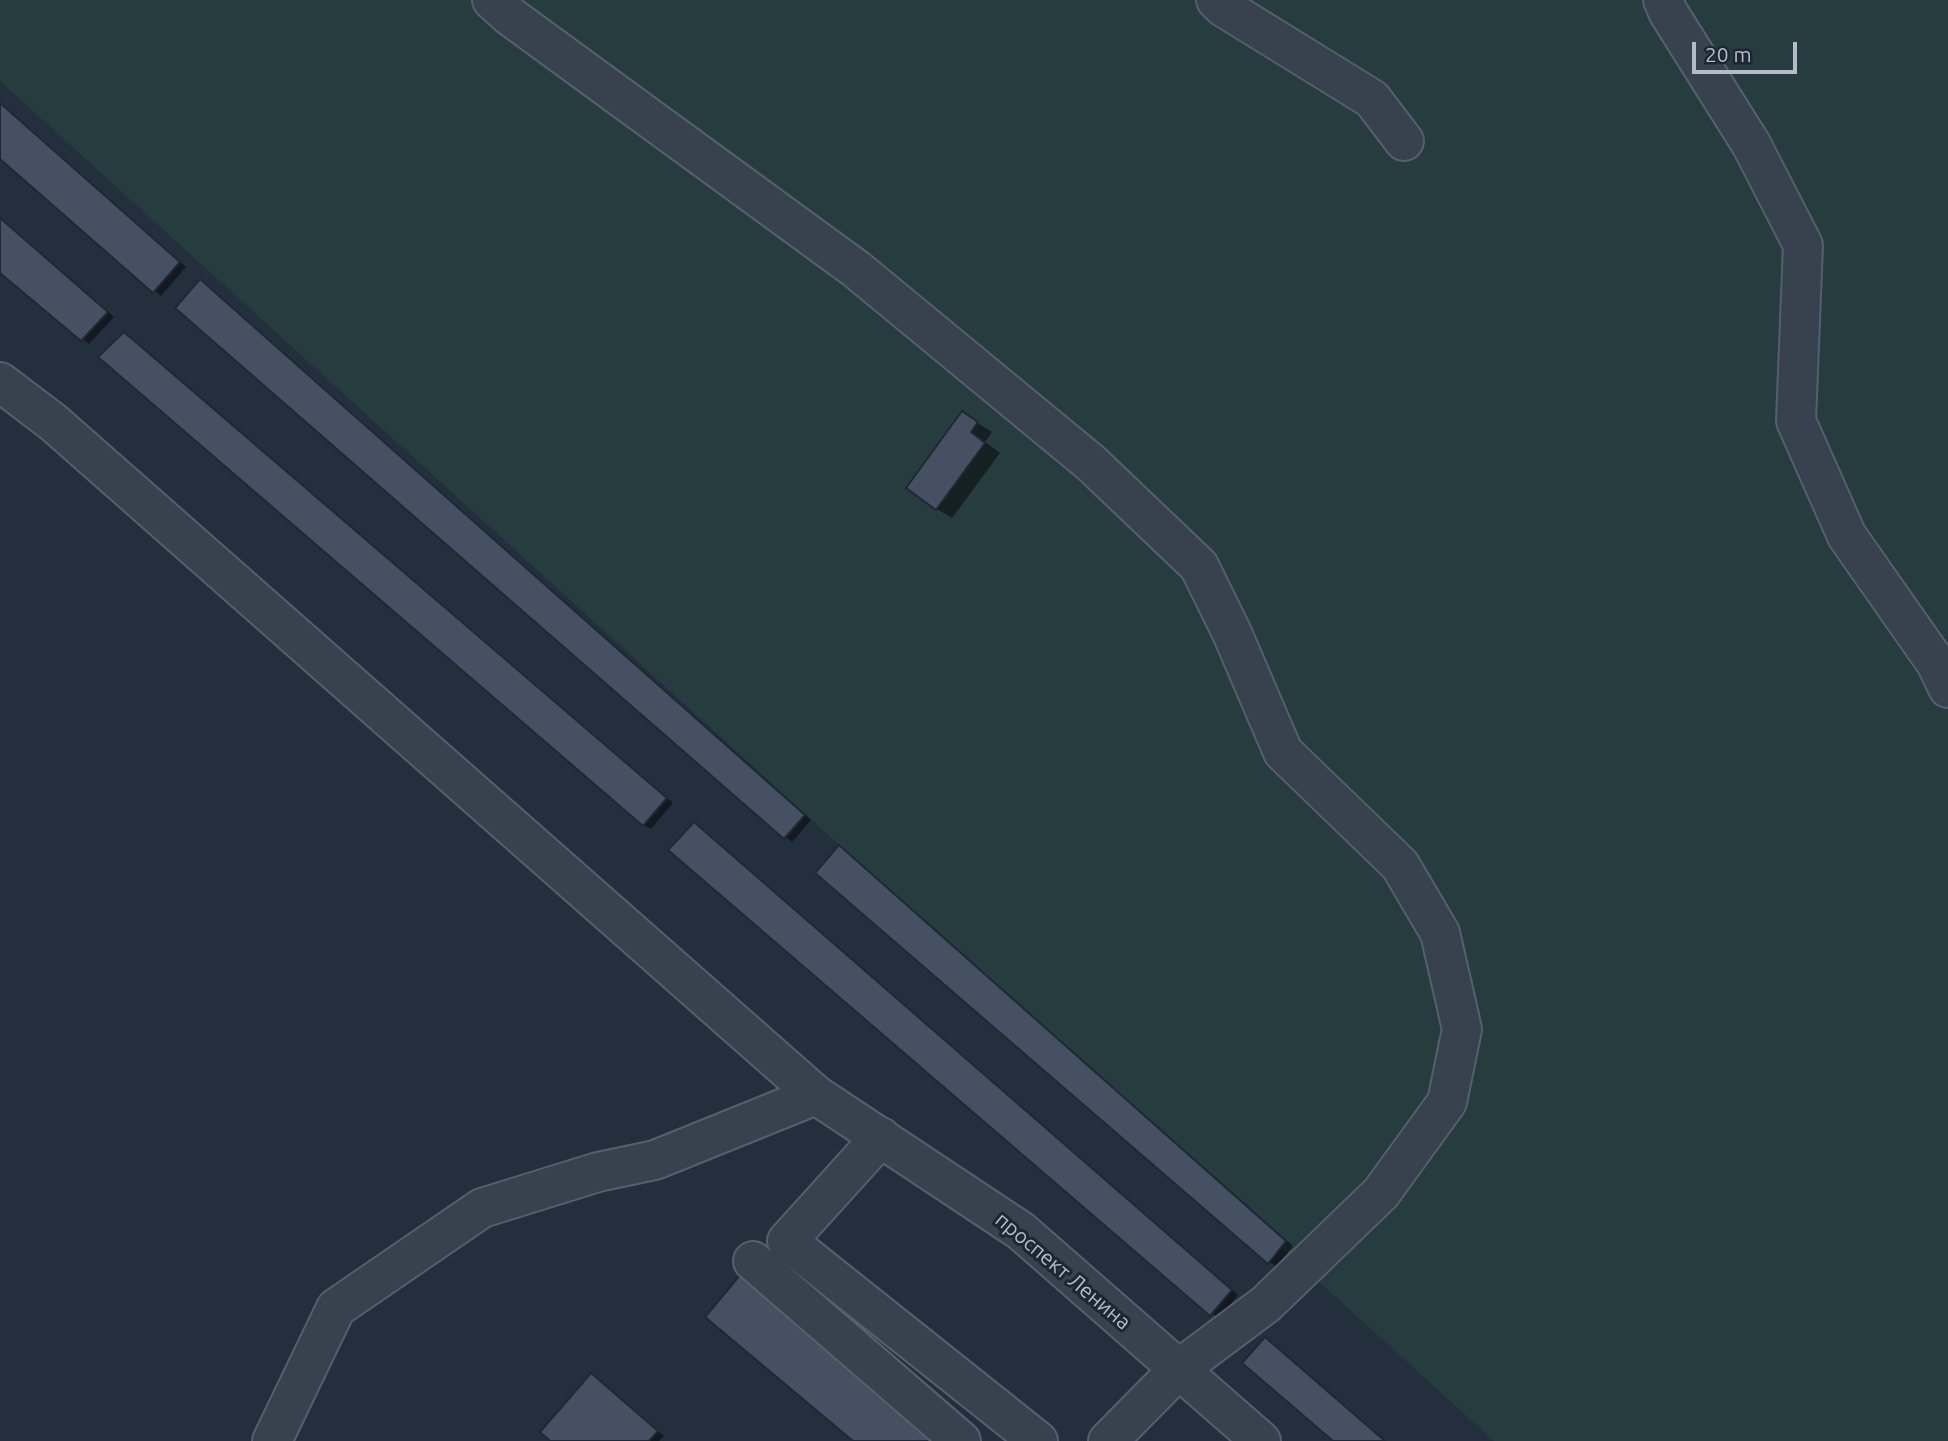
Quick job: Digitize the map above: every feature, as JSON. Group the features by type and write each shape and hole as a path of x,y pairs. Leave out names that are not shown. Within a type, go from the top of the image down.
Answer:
{"street":[{"path":"492,0 856,269 1091,463 1199,566 1232,633 1283,752 1399,865 1440,933 1462,1029 1447,1102 1381,1193 1266,1304 1179,1369 1108,1441"},
{"path":"1216,0 1235,15 1372,99 1404,141"},
{"path":"1663,0 1751,144 1803,245 1796,421 1847,536 1936,663 1948,688"},
{"name":"проспект Ленина","path":"0,382 65,433 816,1095 1021,1231 1261,1441"},
{"path":"272,1441 336,1308 482,1208 598,1172 654,1160 816,1095"},
{"path":"880,1137 787,1241 1038,1441"},
{"path":"753,1261 961,1441"}],"green space":[{"path":"0,0 1948,0 1948,1441 1494,1441 0,81"}],"building":[{"path":"0,103 180,262 153,293 0,159"},
{"path":"0,218 108,312 81,341 0,273"},
{"path":"200,279 805,815 784,839 175,308"},
{"path":"124,332 667,798 643,826 98,357"},
{"path":"962,411 978,422 971,432 985,443 936,510 906,488"},
{"path":"694,822 1232,1290 1210,1316 668,850"},
{"path":"839,845 1286,1241 1268,1264 815,873"},
{"path":"741,1274 939,1441 853,1441 705,1317"},
{"path":"1265,1337 1385,1441 1333,1441 1242,1363"},
{"path":"591,1373 658,1431 649,1441 550,1441 540,1432"}]}
